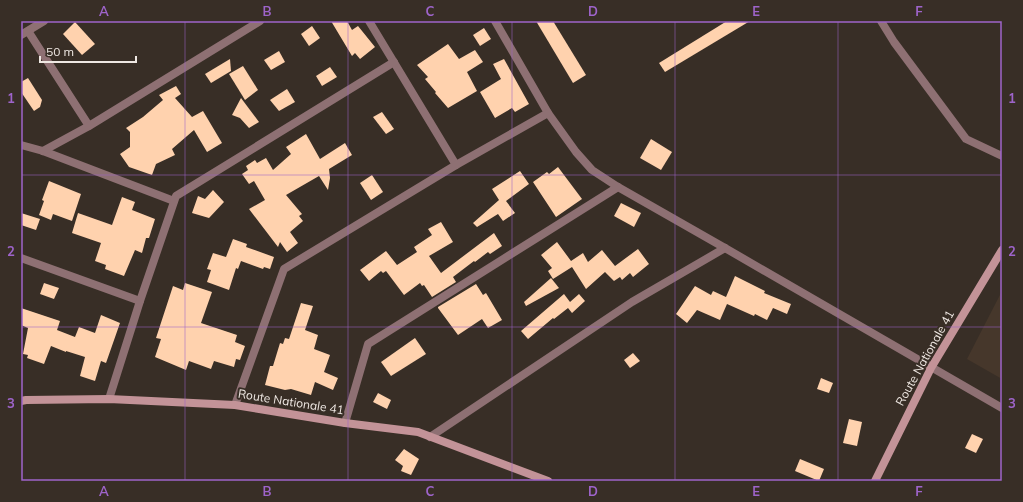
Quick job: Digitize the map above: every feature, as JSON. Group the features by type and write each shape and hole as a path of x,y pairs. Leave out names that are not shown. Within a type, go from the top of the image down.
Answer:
{"street":[{"path":"44,21 24,33 89,126"},
{"path":"43,152 89,126 260,21"},
{"path":"369,21 456,165"},
{"path":"495,21 548,113 576,152 592,170 618,187 1002,408"},
{"path":"881,21 894,42 966,139 1002,156"},
{"path":"109,399 140,301 176,196 394,62"},
{"path":"235,405 284,269 456,165 548,113"},
{"path":"21,145 174,201"},
{"path":"345,423 368,344 618,187"},
{"path":"430,437 632,302 725,248"},
{"name":"Route Nationale 41","path":"875,481 931,368 1002,250"},
{"path":"21,258 140,301"},
{"name":"Route Nationale 41","path":"23,399 109,399 235,405 345,423 418,432 548,481"}],"shaded area":[{"path":"1002,291 1002,379 967,359"}],"building":[{"path":"331,21 347,21 352,30 358,26 375,47 360,59 355,53 352,56"},
{"path":"536,21 553,21 586,75 573,83"},
{"path":"727,21 750,21 665,72 659,63"},
{"path":"75,22 95,44 82,55 63,34"},
{"path":"312,26 320,38 309,46 301,34"},
{"path":"484,28 491,39 480,46 473,35"},
{"path":"448,44 459,59 475,50 483,62 467,72 477,91 448,108 425,79 428,77 417,65"},
{"path":"279,51 285,62 271,70 264,60"},
{"path":"230,59 231,71 211,83 205,74"},
{"path":"504,59 529,104 515,112 512,108 495,118 480,92 501,79 493,64"},
{"path":"243,66 258,90 245,100 229,74"},
{"path":"330,67 337,77 322,86 316,76"},
{"path":"28,78 42,100 40,107 34,111 21,92 21,82"},
{"path":"176,86 181,94 175,98 192,117 203,111 222,143 207,152 194,130 172,149 175,155 156,164 152,175 129,167 120,154 130,147 130,132 126,128 143,117 163,100 159,95"},
{"path":"287,89 295,102 279,111 270,100"},
{"path":"241,98 259,122 249,128 240,118 232,115"},
{"path":"382,112 394,129 386,134 373,117"},
{"path":"306,134 320,159 345,143 352,155 329,169 330,178 328,190 319,176 286,195 302,214 299,216 303,221 290,232 298,243 287,252 280,242 278,247 249,209 265,200 254,181 249,184 242,174 248,170 246,166 255,160 257,163 266,158 273,170 291,154 286,147"},
{"path":"651,139 672,152 661,170 640,158"},
{"path":"558,167 582,199 556,217 533,182 547,172 549,174"},
{"path":"520,171 529,184 506,201 515,213 503,221 498,214 477,227 473,223 499,200 492,189"},
{"path":"372,175 383,192 371,200 360,183"},
{"path":"49,181 81,194 72,221 53,214 51,220 39,215 44,201 42,200"},
{"path":"213,190 224,202 209,218 192,213 198,196 205,199"},
{"path":"122,197 135,202 132,210 155,219 149,238 146,238 142,253 135,250 124,276 105,269 106,265 95,261 101,243 72,233 78,213 112,225"},
{"path":"621,203 641,213 634,227 614,216"},
{"path":"21,213 40,219 36,230 21,225"},
{"path":"441,222 453,242 429,256 441,273 494,233 502,246 490,254 488,252 475,262 474,261 453,277 456,282 432,297 424,285 422,286 420,283 404,295 386,271 383,273 381,271 369,281 360,270 386,251 397,265 417,252 414,247 432,235 428,229"},
{"path":"233,239 247,244 246,247 274,257 270,269 264,267 263,269 241,261 238,269 236,268 229,290 207,282 211,270 207,269 213,253 226,257"},
{"path":"557,242 571,261 583,253 588,262 602,250 615,266 638,249 649,264 633,277 630,273 622,280 620,277 614,281 605,272 586,289 572,267 553,279 548,271 552,268 541,255"},
{"path":"735,276 765,291 764,293 791,304 787,314 773,308 767,320 727,304 720,320 697,310 687,323 676,314 695,286 711,295 713,291 726,297"},
{"path":"551,278 559,288 526,306 524,302"},
{"path":"44,283 59,288 54,299 40,294"},
{"path":"185,283 212,292 201,323 237,335 235,342 245,346 240,360 236,359 234,367 214,361 211,369 189,361 186,370 155,357 161,339 156,338 173,286 183,290"},
{"path":"476,284 483,295 486,293 502,320 488,328 482,319 458,335 438,307"},
{"path":"564,294 570,302 579,294 585,301 572,313 568,308 554,319 553,318 528,339 521,331"},
{"path":"301,303 313,306 305,330 318,335 314,349 330,355 324,372 338,378 333,390 315,382 311,395 291,389 285,390 265,385 270,366 273,366 280,343 283,344 285,338 289,339"},
{"path":"21,308 60,321 57,330 75,337 79,327 95,333 101,315 120,323 106,363 101,361 95,381 80,376 85,357 51,346 44,364 27,358 28,355 23,354 28,328 21,325"},
{"path":"415,338 426,354 391,376 381,362"},
{"path":"633,353 640,361 630,368 624,360"},
{"path":"821,378 833,383 829,393 817,389"},
{"path":"378,393 391,400 387,409 373,402"},
{"path":"849,419 862,422 857,446 843,443"},
{"path":"972,434 983,439 976,453 965,448"},
{"path":"404,449 419,459 411,475 401,471 403,466 395,460"},
{"path":"800,459 824,469 819,481 795,471"}]}
